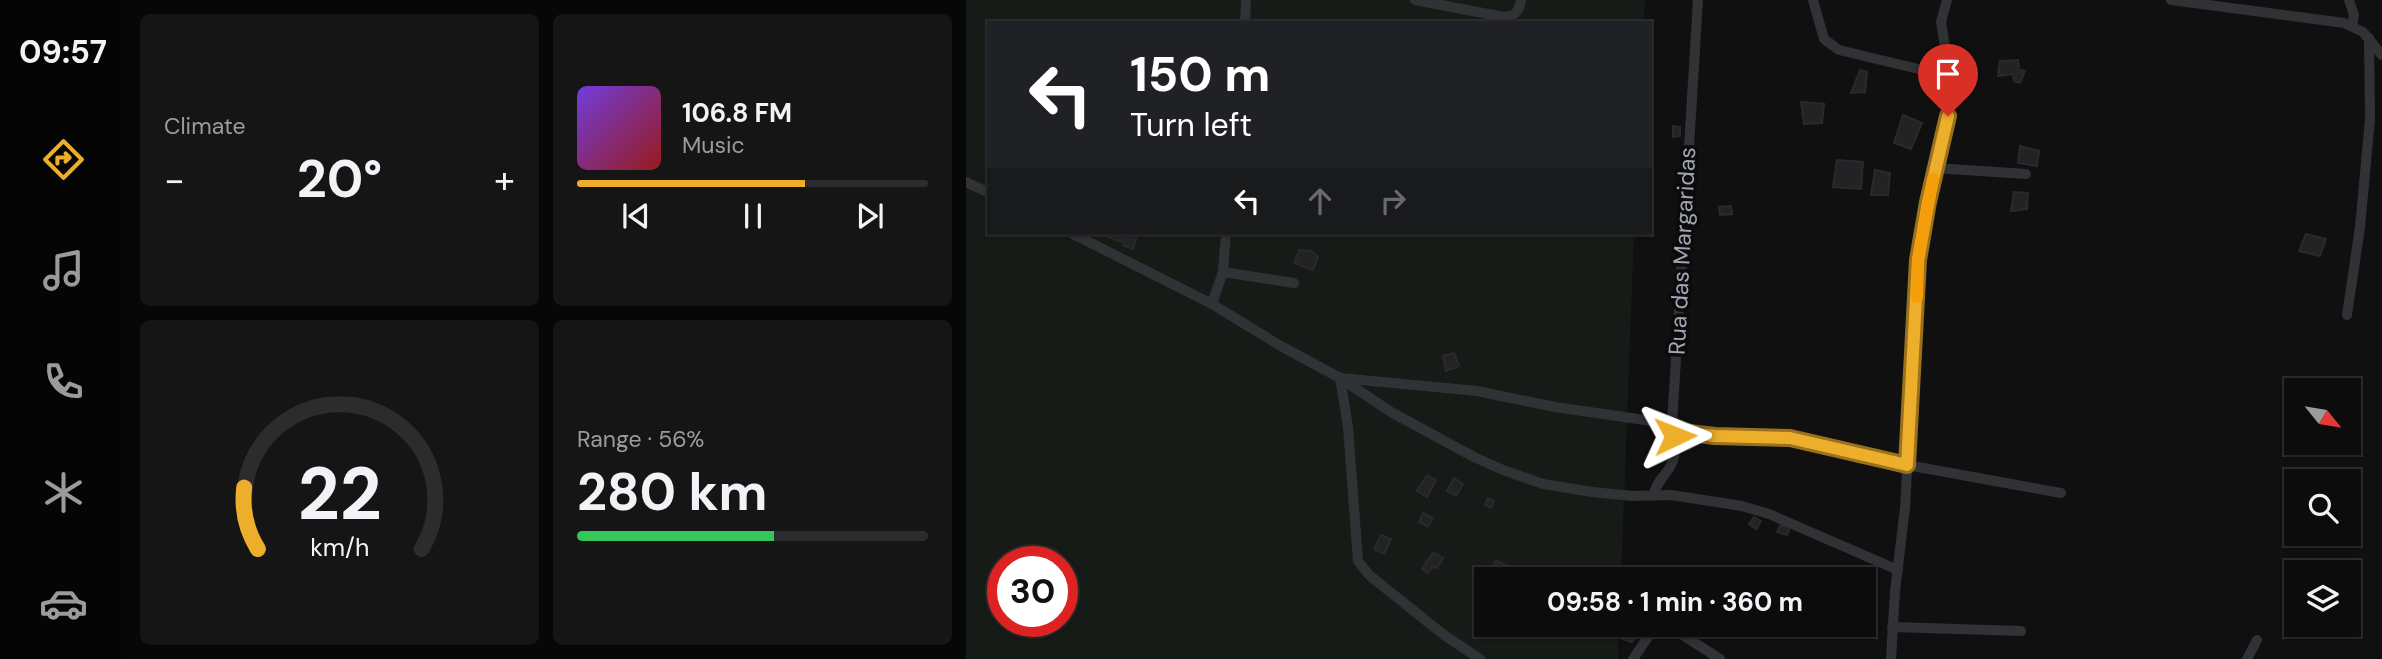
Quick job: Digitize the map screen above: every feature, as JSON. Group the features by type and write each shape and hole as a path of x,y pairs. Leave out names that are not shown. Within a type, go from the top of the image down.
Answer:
{"street":[{"path":"1245,21 1246,0"},
{"path":"1415,0 1504,17 1518,10 1521,0"},
{"name":"Rua das Margaridas","path":"1653,496 1675,454 1673,428 1698,0"},
{"path":"1813,0 1824,39 1839,50 1952,77"},
{"path":"1891,659 1905,508 1918,260 1952,99 1952,77 1941,22 1947,0"},
{"path":"2171,0 2352,26 2369,38 2382,55"},
{"path":"2349,0 2354,15 2352,26"},
{"path":"2347,314 2360,227 2370,119 2369,38"},
{"path":"1936,168 2026,174"},
{"path":"966,182 987,192"},
{"path":"1075,235 1212,304 1279,345 1340,377 1391,412 1503,470 1543,484 1616,495 1671,495 1706,499 1769,514 1898,570"},
{"path":"1212,304 1223,272 1226,235"},
{"path":"1223,272 1294,282"},
{"path":"1340,377 1477,391 1715,436 1790,438 1907,465 2061,493"},
{"path":"1340,377 1348,427 1358,561 1369,575 1444,635 1480,659"},
{"path":"1892,627 2021,631"},
{"path":"1633,659 1648,637"},
{"path":"1686,637 1720,659"},
{"path":"2247,659 2257,640"}],"shaded area":[{"path":"966,0 1645,0 1644,21 987,21 987,235 1634,235 1621,567 1474,567 1474,637 1619,637 1618,659 966,659"}],"building":[{"path":"2018,60 2019,70 2025,71 2020,83 2014,81 2013,74 1998,76 2000,61"},
{"path":"1860,70 1867,72 1865,92 1851,93"},
{"path":"1801,102 1824,104 1822,123 1804,124"},
{"path":"1903,115 1922,123 1911,149 1894,143"},
{"path":"1673,126 1680,127 1680,136 1673,137"},
{"path":"2020,146 2039,151 2037,166 2018,163"},
{"path":"1837,160 1863,162 1861,189 1833,187"},
{"path":"1875,170 1890,173 1888,195 1871,195"},
{"path":"2014,192 2028,193 2027,209 2011,211"},
{"path":"1731,206 1732,214 1720,215 1719,207"},
{"path":"2306,234 2326,239 2320,256 2299,251"},
{"path":"1109,235 1126,235 1121,242 1108,237"},
{"path":"1127,235 1137,235 1133,249 1123,245"},
{"path":"1299,250 1311,251 1318,257 1313,270 1294,263"},
{"path":"1454,353 1459,366 1446,371 1443,356"},
{"path":"1427,475 1436,480 1427,497 1417,491"},
{"path":"1454,478 1463,484 1456,496 1447,491"},
{"path":"1488,498 1494,501 1491,508 1485,505"},
{"path":"1423,513 1433,518 1428,527 1419,522"},
{"path":"1754,517 1761,521 1756,529 1749,524"},
{"path":"1786,525 1790,528 1787,535 1777,532 1780,526"},
{"path":"1381,535 1391,539 1384,554 1374,549"},
{"path":"1433,552 1443,558 1437,568 1432,567 1428,573 1422,569"},
{"path":"1496,560 1505,565 1504,567 1492,567"},
{"path":"1621,637 1635,637 1632,642"}],"slow traffic":[{"path":"1917,297 1918,260 1933,179"}],"route":[{"path":"1675,436 1673,431 1715,436 1790,438 1907,465 1918,260 1948,116"}]}
